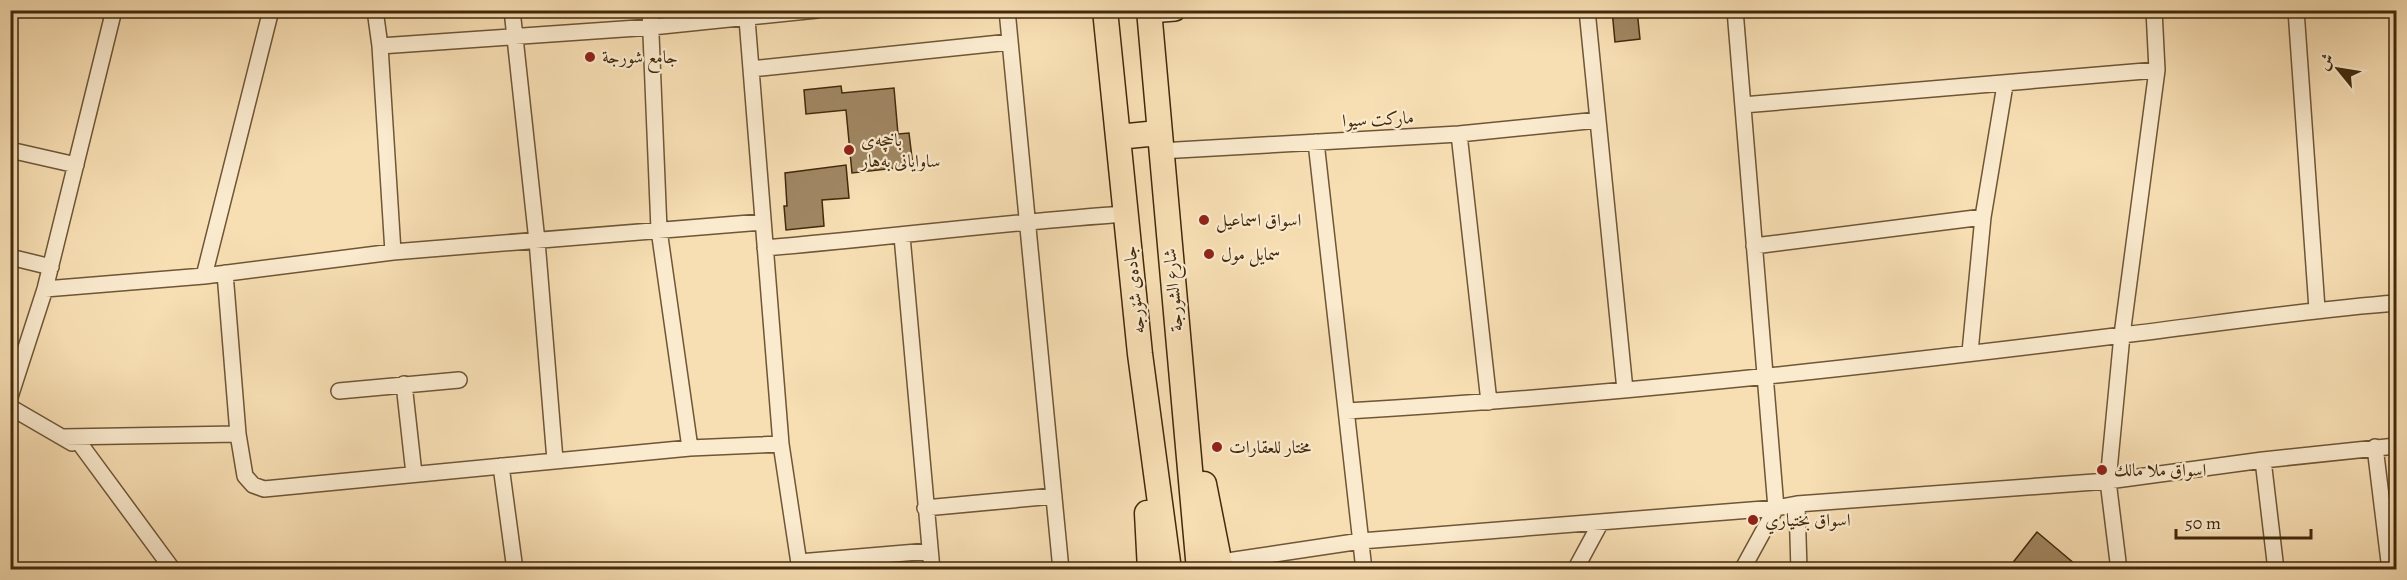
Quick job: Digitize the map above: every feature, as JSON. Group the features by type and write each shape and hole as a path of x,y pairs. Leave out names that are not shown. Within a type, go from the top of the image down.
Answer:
{"main road":[{"name":"جادەی شۆرجە","path":"1104,10 1140,354 1169,570"},
{"name":"شارع الشورجة","path":"1149,11 1180,373 1214,567"},
{"path":"1118,137 1159,142"},
{"path":"1140,354 1150,570"}],"street":[{"path":"10,397 51,267 114,10"},
{"path":"204,276 271,10"},
{"path":"375,10 381,46 393,252"},
{"path":"512,10 537,241 555,460"},
{"path":"650,10 659,230 690,448"},
{"path":"381,46 652,27 817,10"},
{"path":"1007,10 1061,570"},
{"path":"1149,11 1175,10"},
{"path":"1587,10 1625,390"},
{"path":"1735,10 1776,508 1742,570"},
{"path":"2118,570 2108,481 2122,335 2157,70 2154,10"},
{"path":"2296,10 2317,309"},
{"path":"747,19 781,444 799,566 929,551"},
{"path":"751,69 1010,42"},
{"path":"1743,105 2005,85 2157,70"},
{"path":"1970,352 1983,217 2005,85"},
{"name":"مارکت سیوا","path":"1159,142 1316,142 1459,134 1598,120"},
{"path":"1459,134 1489,402"},
{"path":"1316,142 1364,570"},
{"path":"10,150 76,165"},
{"path":"765,248 902,236 1027,220 1126,214"},
{"path":"1754,246 1983,217"},
{"path":"45,289 204,276 393,252 762,222"},
{"path":"902,236 932,570"},
{"path":"10,257 51,267"},
{"path":"225,273 238,434 245,476 253,485 264,489 690,448 781,444"},
{"path":"1347,411 1489,402 1765,376 2122,335 2317,309 2397,303"},
{"path":"339,391 459,380"},
{"path":"404,384 414,474"},
{"path":"10,406 69,437 85,450 173,570"},
{"path":"69,437 238,434"},
{"path":"1214,567 1361,541 1776,508 1797,504 2108,481 2263,460 2397,446"},
{"path":"2375,447 2390,570"},
{"path":"2263,460 2276,570"},
{"path":"501,466 515,570"},
{"path":"925,508 1054,496"},
{"path":"1797,504 1799,570"},
{"path":"1575,570 1601,522"}],"building":[{"path":"1612,10 1637,10 1640,39 1615,42"},
{"path":"841,86 842,93 894,88 898,134 909,133 913,166 852,173 846,110 806,114 804,90"},
{"path":"846,165 849,198 822,200 824,226 786,230 785,173"},
{"path":"2037,532 2082,570 2007,570"}],"place":[{"name":"جامع شورجة","path":"590,57"},
{"name":"باخچەی ساوایانی بەهار","path":"849,150"},
{"name":"اسواق اسماعيل","path":"1204,220"},
{"name":"سمايل مول","path":"1209,254"},
{"name":"مختار للعقارات","path":"1217,447"},
{"name":"اسواق ملا مالك","path":"2102,470"},
{"name":"اسواق بختياري","path":"1753,520"}]}
